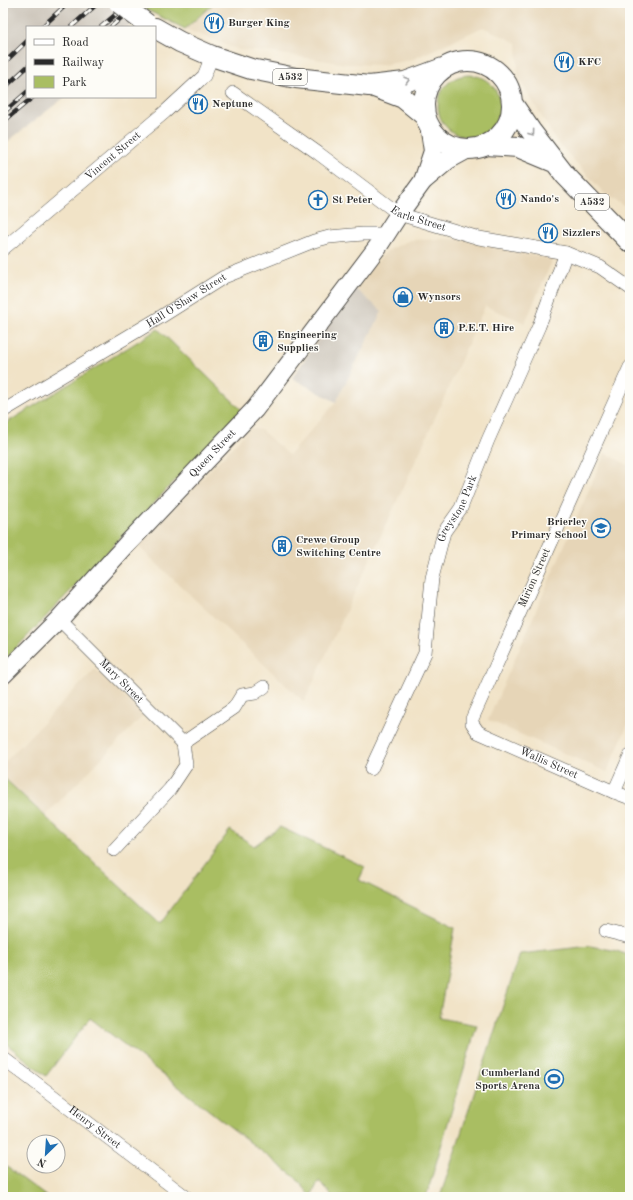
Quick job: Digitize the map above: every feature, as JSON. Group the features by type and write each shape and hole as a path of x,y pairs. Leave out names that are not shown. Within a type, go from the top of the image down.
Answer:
{"main road":[{"name":"A532","path":"119,3 152,26"},
{"name":"A532","path":"156,28 180,42 212,56 251,68 296,78 369,86 405,82 443,68"},
{"path":"463,60 474,61 486,64 496,70 504,79 510,90 512,103 511,116 506,128 497,138 477,147 456,147 445,143 436,135 427,121 424,102 426,89 433,77 443,68 452,63 463,60"},
{"name":"A532","path":"369,86 403,98 427,121"},
{"name":"A532","path":"512,103 531,131 565,175 630,242"},
{"name":"A532","path":"477,147 518,147 554,162"}],"street":[{"name":"Vincent Street","path":"3,249 165,112 204,76 212,56"},
{"name":"Earle Street","path":"233,93 318,153 399,214 479,238 566,253 600,267 630,288"},
{"path":"423,181 433,151 427,121"},
{"path":"423,181 448,160 477,147"},
{"name":"Queen Street","path":"3,675 59,619 127,544 255,409 379,245 385,234 423,181"},
{"name":"Hall O'Shaw Street","path":"3,411 159,318 224,277 314,241 330,237 385,234"},
{"name":"Greystone Park","path":"371,769 425,652 432,578 444,532 461,508 488,440 540,326 566,253"},
{"name":"Mirion Street","path":"472,723 473,714 630,367"},
{"name":"Mary Street","path":"59,619 183,743"},
{"path":"114,850 170,789 186,766 183,743 234,708 242,695 255,693 264,687"},
{"name":"Wallis Street","path":"472,723 478,732 630,798"},
{"path":"614,792 630,756"},
{"path":"606,932 630,937"},
{"name":"Henry Street","path":"3,1058 186,1197"}],"shaded area":[{"path":"3,3 214,3 185,29 145,9 129,26 26,26 26,98 64,98 3,145"},
{"path":"214,3 630,3 630,210 606,195 557,142 518,77 517,43 483,27 411,60 382,65 347,64 269,52 239,50 185,29"},
{"path":"459,239 553,259 525,323 485,306 422,447 304,702 138,546 250,428 261,430 289,455 336,402 381,311 354,288 387,251 410,240"},
{"name":"Engineering Supplies","path":"354,288 382,311 336,402 292,378"},
{"path":"605,453 630,466 630,720 607,772 488,720"},
{"path":"95,669 144,715 45,816 3,777 3,764"}],"green space":[{"path":"151,3 214,3 185,29 145,9"},
{"path":"463,75 475,75 491,84 498,94 500,106 498,118 491,128 475,137 463,137 452,132 443,123 438,112 438,100 443,89 452,80"},
{"path":"158,329 242,410 3,662 3,425"},
{"path":"3,777 160,924 230,830 254,846 280,827 365,867 359,880 455,928 439,1018 477,1025 426,1197 333,1197 319,1181 311,1196 296,1178 90,1018 46,1076 3,1041"},
{"name":"Cumberland Sports Arena","path":"590,946 617,951 630,956 630,1197 440,1197 520,954"},
{"path":"3,1164 47,1197 3,1197"}],"railway":[{"path":"43,26 68,3"},
{"path":"72,26 98,3"},
{"path":"102,26 129,3"},
{"path":"112,26 137,3"},
{"path":"3,64 26,42"},
{"path":"3,89 26,68"},
{"path":"3,113 26,93"},
{"path":"3,122 32,98"}],"place":[{"name":"Burger King","path":"214,23"},
{"name":"KFC","path":"564,62"},
{"name":"Neptune","path":"198,104"},
{"name":"Nando's","path":"506,199"},
{"name":"St Peter","path":"318,200"},
{"name":"Sizzlers","path":"548,233"},
{"name":"Wynsors","path":"403,297"},
{"name":"P.E.T. Hire","path":"444,328"},
{"name":"Engineering Supplies","path":"263,341"},
{"name":"Brierley Primary School","path":"601,528"},
{"name":"Crewe Group Switching Centre","path":"282,546"},
{"name":"Cumberland Sports Arena","path":"554,1079"}]}
